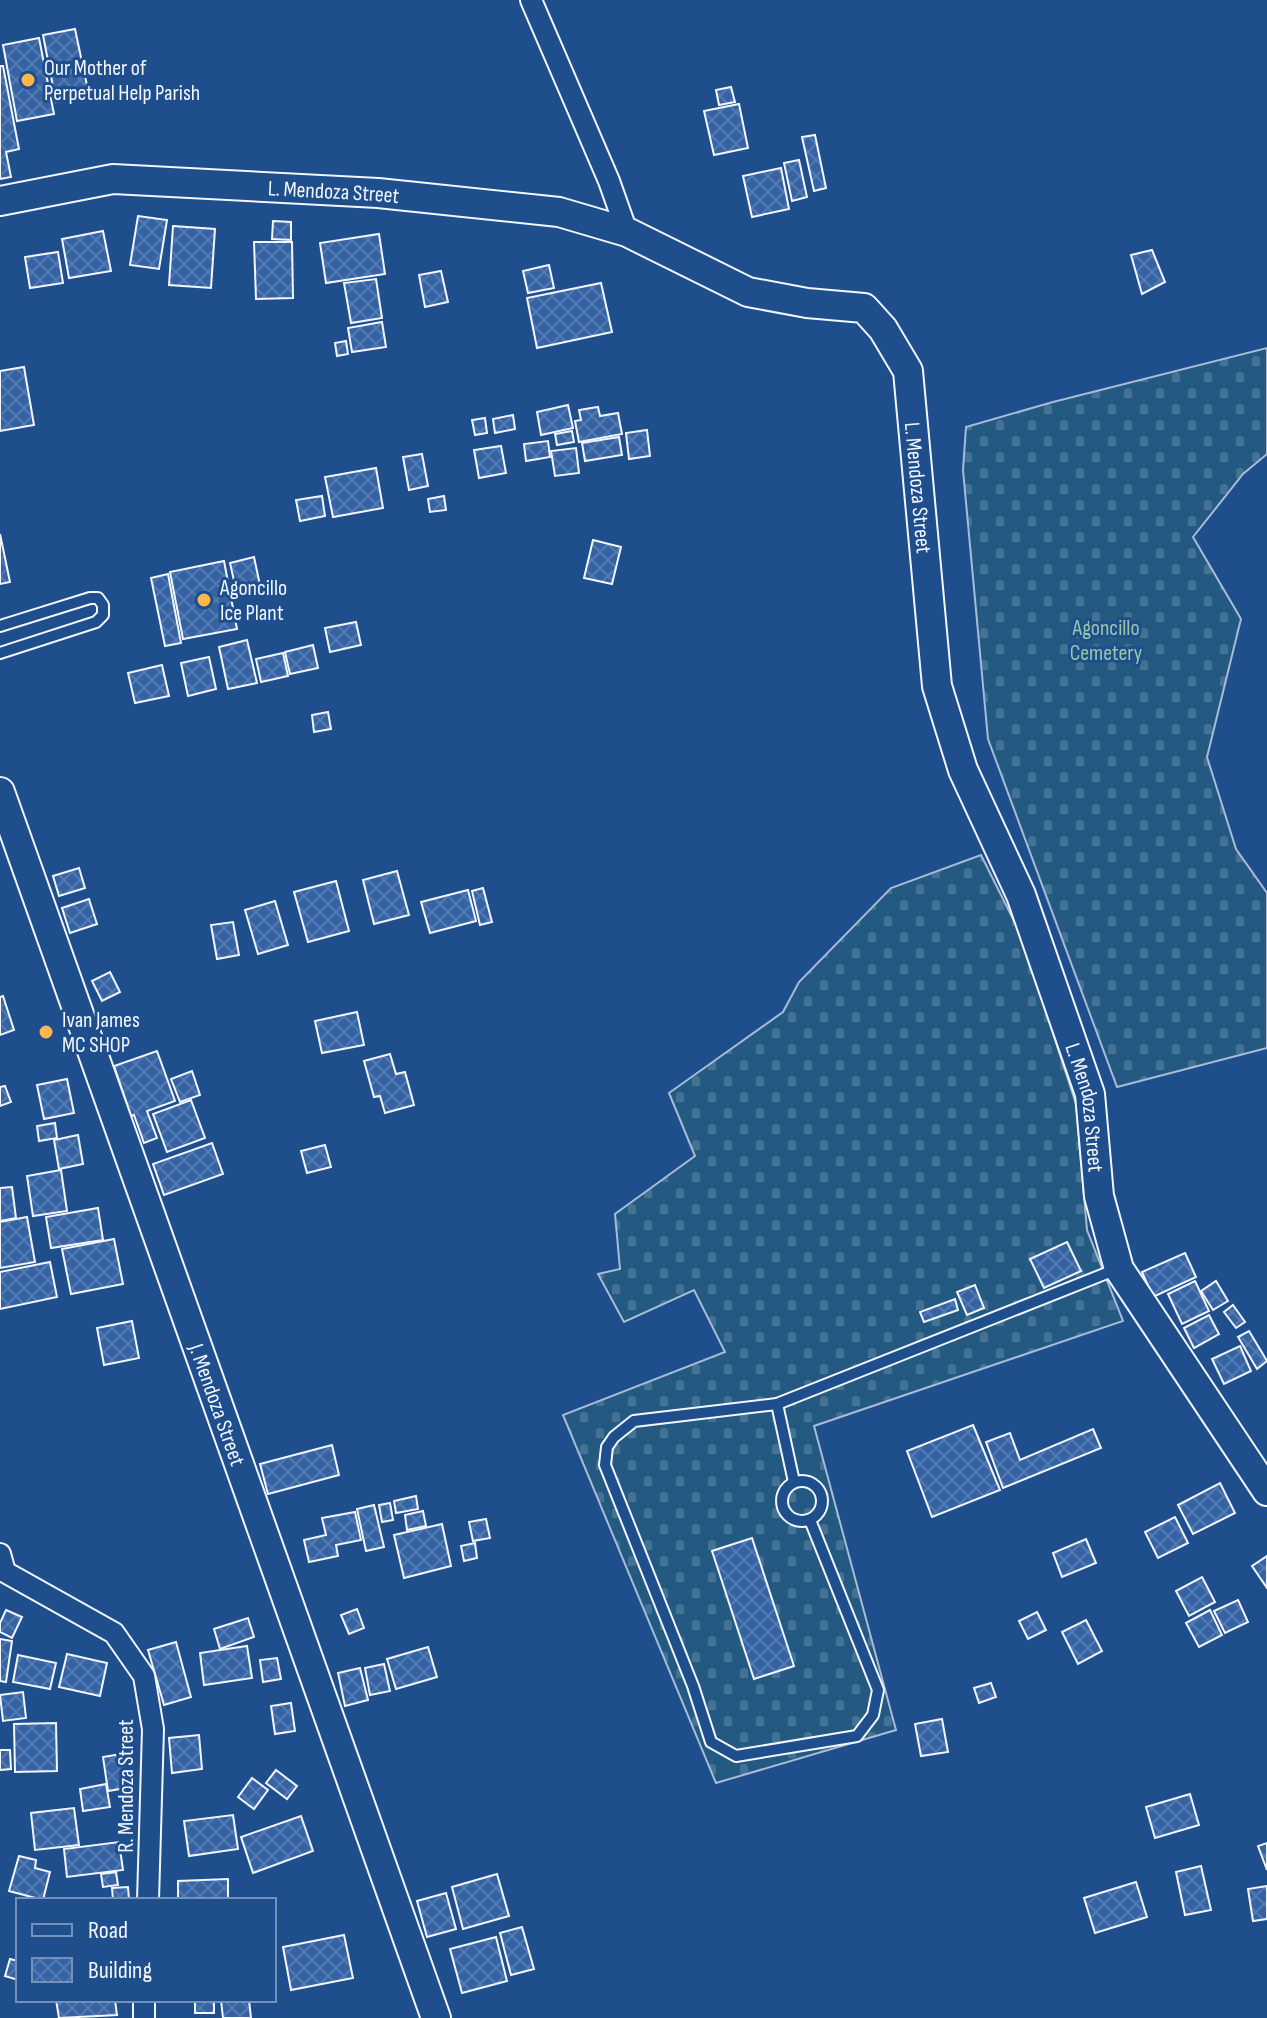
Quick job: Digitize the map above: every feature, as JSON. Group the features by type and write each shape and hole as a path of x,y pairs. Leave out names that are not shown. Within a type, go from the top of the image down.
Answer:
{"street":[{"path":"531,0 609,181 627,232"},
{"name":"L. Mendoza Street","path":"0,201 113,179 378,193 559,212 627,232 748,292 807,303 864,308 883,329 908,371 937,686 963,770 1021,895 1090,1094 1099,1196 1119,1269 1267,1491"},
{"name":"J. Mendoza Street","path":"0,792 436,2018"},
{"name":"R. Mendoza Street","path":"0,1554 5,1572 114,1633 144,1676 153,1729 148,1898"}],"lane":[{"path":"0,626 90,598 98,598 103,605 103,615 96,622 0,653"},
{"path":"810,1520 878,1690 873,1715 857,1736 736,1756 711,1742 693,1686 605,1465 607,1447 614,1437 634,1421 777,1404 1119,1269"},
{"path":"777,1404 794,1482"},
{"path":"807,1480 818,1487 823,1499 820,1512 810,1520 798,1522 786,1515 781,1503 784,1490 794,1482 807,1480"}],"green space":[{"name":"Agoncillo Cemetery","path":"1267,348 1267,454 1243,474 1193,537 1241,619 1207,757 1236,849 1267,893 1267,1048 1117,1087 988,739 963,470 966,427"},
{"path":"981,855 1021,935 1076,1104 1087,1230 1123,1321 814,1426 896,1730 716,1783 563,1415 725,1352 694,1290 624,1322 598,1274 620,1269 615,1214 695,1156 669,1093 783,1012 799,982 891,888"}],"building":[{"path":"75,29 89,95 56,102 43,35"},
{"name":"Our Mother of Perpetual Help Parish","path":"39,38 54,114 17,121 3,45"},
{"path":"0,66 3,66 19,149 6,152 11,177 0,179"},
{"path":"731,87 735,102 719,105 716,90"},
{"path":"739,104 748,148 714,155 704,111"},
{"path":"815,135 826,188 814,191 802,137"},
{"path":"799,160 807,197 792,201 784,163"},
{"path":"781,168 789,209 752,217 743,176"},
{"path":"138,216 167,220 159,269 130,265"},
{"path":"273,221 291,222 291,240 272,239"},
{"path":"173,226 215,229 211,288 169,285"},
{"path":"103,231 111,271 69,278 62,239"},
{"path":"379,234 385,274 326,283 320,243"},
{"path":"254,242 292,242 293,298 256,299"},
{"path":"1152,250 1165,282 1142,294 1131,255"},
{"path":"58,252 63,283 30,288 25,257"},
{"path":"549,265 554,288 528,293 523,271"},
{"path":"441,271 448,302 425,307 419,275"},
{"path":"376,279 382,318 351,323 344,283"},
{"path":"601,283 612,332 537,348 527,298"},
{"path":"382,322 386,347 352,352 348,328"},
{"path":"346,341 348,354 337,356 335,343"},
{"path":"24,367 34,425 0,431 0,371"},
{"path":"568,405 573,428 541,435 537,412"},
{"path":"598,407 600,416 618,413 622,434 579,442 575,421 581,420 579,410"},
{"path":"513,415 515,429 495,433 493,419"},
{"path":"485,418 487,433 475,435 472,420"},
{"path":"647,430 650,456 629,459 626,433"},
{"path":"572,431 574,442 557,445 555,434"},
{"path":"619,437 622,455 585,461 582,443"},
{"path":"548,441 550,457 526,461 524,444"},
{"path":"501,446 506,473 479,478 474,450"},
{"path":"576,448 579,473 555,476 551,451"},
{"path":"422,454 428,486 409,490 403,457"},
{"path":"376,468 383,508 333,517 325,477"},
{"path":"322,496 325,516 300,521 296,500"},
{"path":"444,496 446,510 430,512 428,499"},
{"path":"0,534 10,582 0,584"},
{"path":"593,540 621,547 612,584 584,578"},
{"path":"254,557 261,590 237,594 230,563"},
{"name":"Agoncillo Ice Plant","path":"224,561 237,629 183,639 170,572"},
{"path":"168,574 181,643 165,646 151,578"},
{"path":"356,622 361,645 330,652 325,628"},
{"path":"247,640 257,683 228,689 219,647"},
{"path":"313,645 318,668 290,674 285,652"},
{"path":"283,653 288,676 261,682 256,659"},
{"path":"209,657 216,689 188,696 181,663"},
{"path":"162,665 169,696 135,703 128,673"},
{"path":"328,712 331,729 314,732 312,715"},
{"path":"79,868 85,888 59,896 53,876"},
{"path":"397,871 409,915 374,924 363,880"},
{"path":"336,881 349,931 308,942 294,892"},
{"path":"483,888 492,922 480,925 472,891"},
{"path":"468,890 476,921 430,933 421,902"},
{"path":"89,899 97,924 70,933 62,908"},
{"path":"275,901 288,945 258,954 245,910"},
{"path":"233,922 239,955 217,959 211,925"},
{"path":"110,972 120,992 102,1001 92,981"},
{"path":"3,996 14,1030 0,1035 0,997"},
{"path":"357,1012 364,1045 322,1053 315,1021"},
{"path":"157,1051 175,1101 147,1111 157,1138 144,1143 114,1066"},
{"path":"390,1054 396,1074 405,1072 414,1105 385,1113 380,1096 374,1097 364,1061"},
{"path":"192,1071 200,1095 180,1102 171,1079"},
{"path":"67,1079 74,1113 44,1119 37,1085"},
{"path":"5,1086 11,1102 0,1106 0,1087"},
{"path":"191,1100 205,1138 167,1152 153,1114"},
{"path":"55,1123 57,1138 39,1141 37,1126"},
{"path":"78,1135 83,1164 59,1169 54,1140"},
{"path":"212,1143 223,1174 164,1195 153,1164"},
{"path":"325,1145 331,1167 307,1173 301,1151"},
{"path":"61,1170 67,1211 33,1216 27,1176"},
{"path":"12,1187 16,1218 0,1221 0,1188"},
{"path":"98,1208 103,1240 51,1248 46,1217"},
{"path":"27,1217 35,1262 0,1268 0,1222"},
{"path":"114,1239 123,1284 71,1294 62,1249"},
{"path":"1067,1242 1081,1271 1044,1288 1030,1259"},
{"path":"1185,1253 1196,1277 1153,1297 1142,1272"},
{"path":"50,1262 57,1297 0,1309 0,1272"},
{"path":"1195,1281 1209,1311 1182,1324 1168,1294"},
{"path":"1216,1281 1228,1301 1213,1310 1201,1291"},
{"path":"975,1285 984,1308 967,1315 957,1292"},
{"path":"955,1299 958,1310 924,1322 920,1312"},
{"path":"1233,1305 1245,1322 1236,1328 1224,1312"},
{"path":"1209,1315 1219,1334 1194,1348 1184,1328"},
{"path":"132,1321 139,1358 104,1365 97,1328"},
{"path":"1249,1331 1267,1361 1257,1369 1238,1337"},
{"path":"1240,1346 1251,1371 1224,1384 1212,1359"},
{"path":"973,1425 1000,1490 932,1517 907,1451"},
{"path":"1093,1429 1101,1448 1003,1488 986,1442 1010,1433 1020,1460"},
{"path":"332,1445 339,1475 268,1494 260,1464"},
{"path":"1220,1483 1235,1513 1193,1534 1178,1505"},
{"path":"416,1496 418,1509 396,1513 394,1501"},
{"path":"390,1503 393,1520 382,1522 379,1505"},
{"path":"374,1505 384,1547 366,1551 357,1509"},
{"path":"423,1511 426,1526 407,1530 405,1515"},
{"path":"355,1512 361,1540 336,1545 338,1556 309,1562 304,1540 326,1535 322,1518"},
{"path":"1175,1517 1188,1543 1158,1558 1145,1532"},
{"path":"486,1519 490,1538 473,1541 469,1522"},
{"path":"442,1524 451,1566 404,1578 394,1535"},
{"path":"752,1538 794,1666 754,1679 712,1551"},
{"path":"1086,1539 1096,1563 1062,1577 1053,1553"},
{"path":"475,1543 477,1558 464,1561 461,1546"},
{"path":"1267,1556 1267,1588 1252,1566"},
{"path":"1202,1577 1215,1602 1189,1616 1176,1591"},
{"path":"1238,1600 1248,1622 1225,1633 1214,1611"},
{"path":"357,1609 364,1628 349,1634 341,1615"},
{"path":"6,1610 22,1617 12,1638 0,1632"},
{"path":"1210,1610 1222,1635 1199,1647 1186,1623"},
{"path":"1037,1612 1046,1630 1028,1639 1019,1621"},
{"path":"248,1618 254,1637 220,1649 214,1629"},
{"path":"1086,1620 1102,1651 1078,1664 1062,1632"},
{"path":"0,1639 12,1641 6,1682 0,1681"},
{"path":"176,1642 191,1697 164,1705 148,1650"},
{"path":"247,1646 252,1678 204,1685 200,1653"},
{"path":"428,1647 437,1677 396,1689 387,1659"},
{"path":"67,1654 107,1663 100,1696 59,1687"},
{"path":"18,1655 56,1663 50,1689 13,1682"},
{"path":"277,1658 281,1679 263,1682 260,1660"},
{"path":"384,1664 390,1691 370,1695 365,1668"},
{"path":"360,1668 368,1700 345,1706 338,1673"},
{"path":"991,1683 996,1697 979,1703 974,1688"},
{"path":"23,1692 26,1718 3,1721 0,1695"},
{"path":"291,1703 295,1731 275,1734 271,1706"},
{"path":"942,1719 948,1752 921,1756 915,1724"},
{"path":"56,1723 57,1771 15,1772 14,1724"},
{"path":"199,1735 202,1769 172,1773 169,1738"},
{"path":"0,1750 10,1750 11,1769 0,1770"},
{"path":"127,1753 132,1787 108,1791 103,1757"},
{"path":"276,1770 297,1786 287,1799 266,1783"},
{"path":"252,1778 268,1790 254,1809 238,1797"},
{"path":"106,1784 110,1807 83,1811 80,1789"},
{"path":"1190,1794 1199,1825 1155,1838 1146,1807"},
{"path":"74,1808 79,1845 35,1850 31,1813"},
{"path":"233,1815 238,1849 189,1856 184,1821"},
{"path":"301,1816 313,1851 253,1873 241,1837"},
{"path":"119,1842 123,1870 67,1877 64,1849"},
{"path":"1267,1843 1267,1870 1258,1846"},
{"path":"19,1856 36,1860 35,1868 50,1872 44,1898 9,1891"},
{"path":"1201,1866 1211,1910 1185,1915 1176,1872"},
{"path":"116,1872 118,1885 103,1887 101,1874"},
{"path":"497,1874 509,1916 463,1929 452,1887"},
{"path":"228,1879 228,1898 178,1898 178,1881"},
{"path":"1136,1882 1147,1917 1095,1933 1084,1898"},
{"path":"1267,1886 1267,1919 1253,1921 1248,1889"},
{"path":"128,1887 129,1898 113,1898 112,1888"},
{"path":"446,1893 456,1929 427,1937 417,1901"},
{"path":"522,1927 534,1969 511,1975 500,1933"},
{"path":"344,1935 353,1978 291,1990 283,1947"},
{"path":"496,1937 507,1981 462,1993 450,1949"},
{"path":"10,1959 16,1960 16,1979 5,1976"},
{"path":"56,2002 115,2002 117,2015 59,2018"},
{"path":"195,2002 214,2002 214,2013 195,2013"},
{"path":"221,2002 249,2002 251,2018 223,2018"}],"place":[{"name":"Our Mother of Perpetual Help Parish","path":"28,80"},
{"name":"Agoncillo Ice Plant","path":"204,600"},
{"name":"Ivan James MC SHOP","path":"46,1032"}]}
